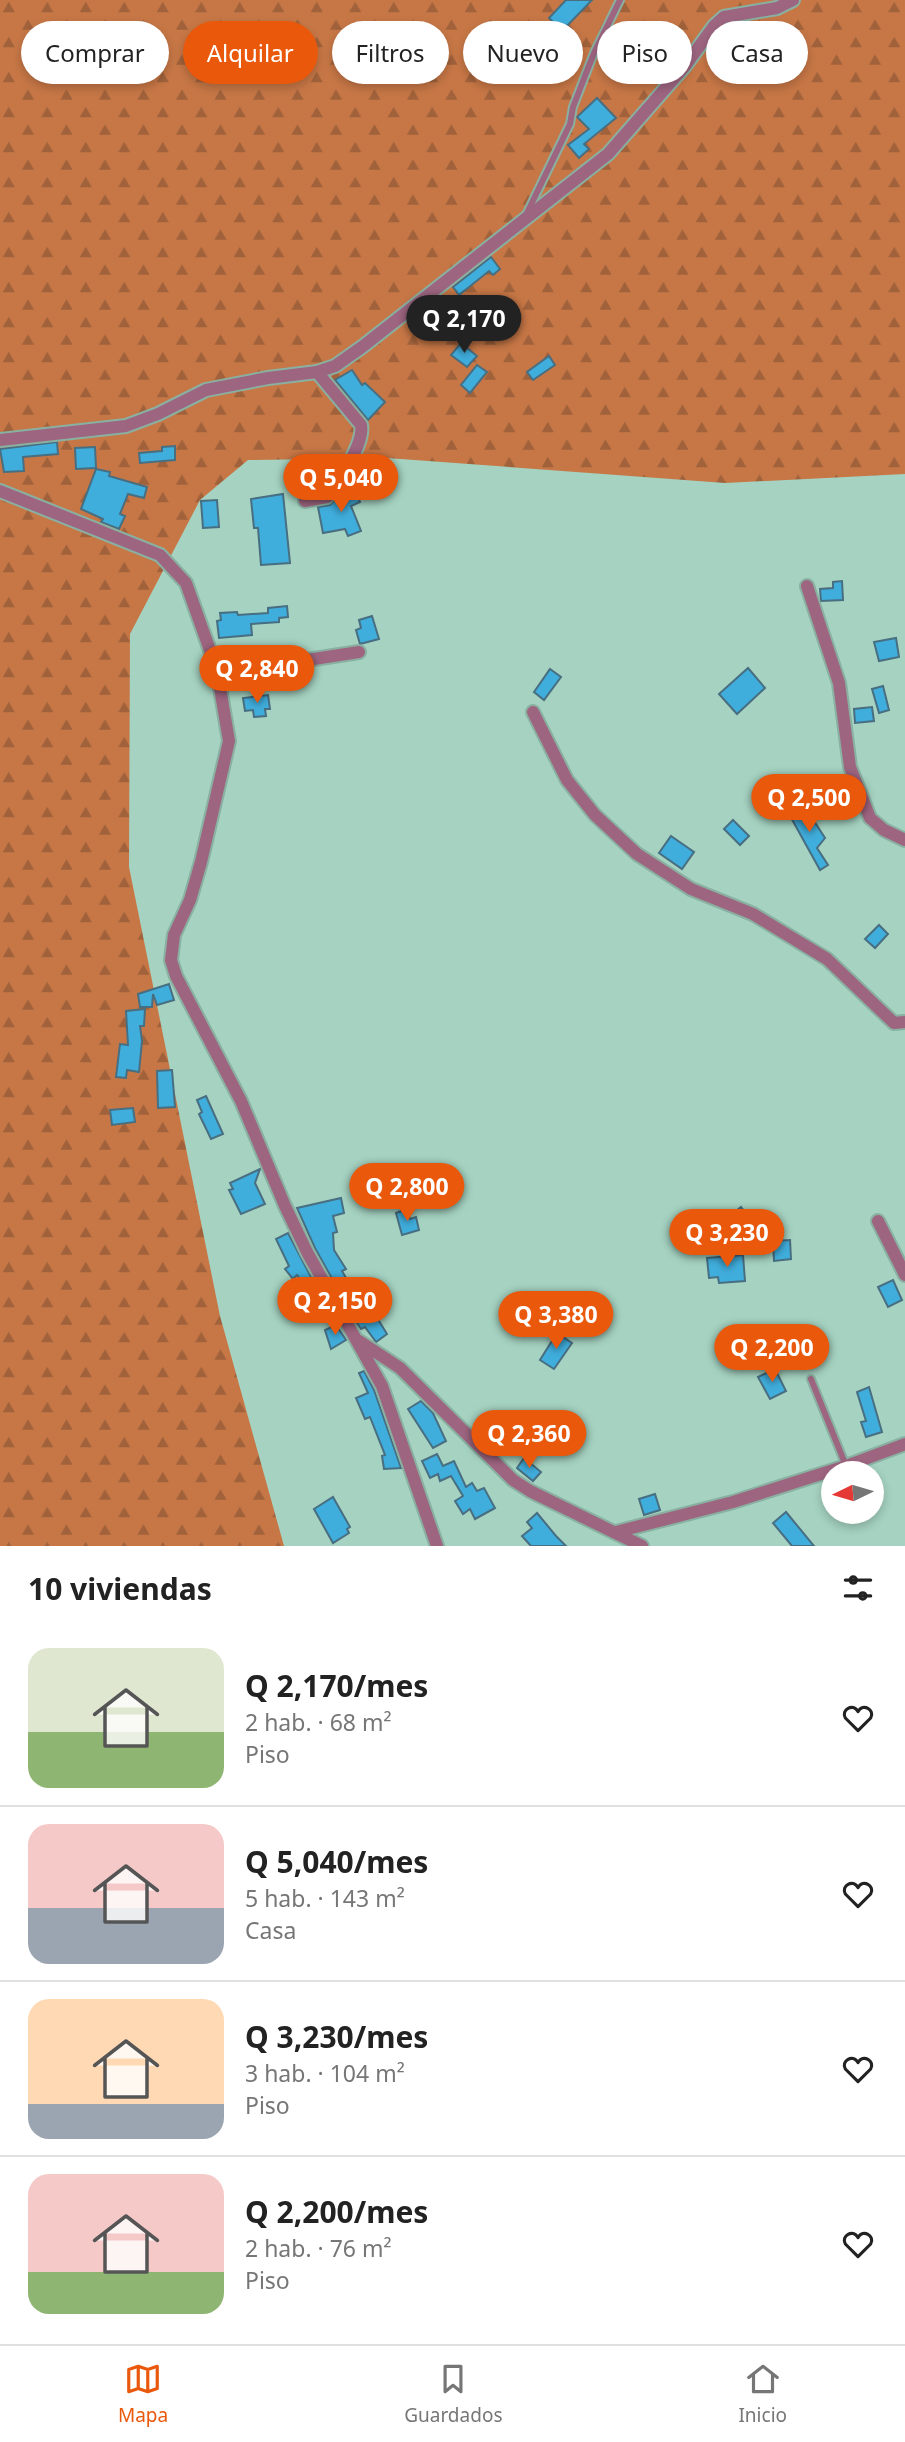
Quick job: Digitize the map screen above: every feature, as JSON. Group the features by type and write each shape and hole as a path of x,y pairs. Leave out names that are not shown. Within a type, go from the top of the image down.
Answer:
{"street":[{"path":"0,440 127,426 206,390 317,372 335,366 608,154 724,17 777,8 793,0"},
{"path":"305,501 327,497 349,461 361,438 362,430 361,425 317,372"},
{"path":"0,491 160,555 186,583 217,670 229,741 201,862 190,900 174,935 171,960 176,976 241,1101 296,1229 382,1386 437,1546"},
{"path":"807,586 839,683 850,767 855,780 870,818 876,825 905,840"},
{"path":"217,670 359,652"},
{"path":"533,712 567,780 595,815 636,854 691,889 753,914 827,959 894,1023 905,1022"},
{"path":"878,1221 905,1275"},
{"path":"358,1340 400,1368 513,1480 642,1546"},
{"path":"859,1461 905,1444"},
{"path":"617,1532 733,1502 821,1474"}],"lane":[{"path":"525,218 570,124 573,107 594,53 620,0"},
{"path":"811,1380 844,1461"}],"green space":[{"path":"0,0 905,0 905,474 725,483 387,458 248,460 200,500 130,634 129,867 220,1316 284,1546 0,1546"}],"building":[{"path":"566,0 592,0 572,21 552,21 549,18"},
{"path":"597,98 616,118 584,144 589,149 579,158 568,145 589,129 577,117"},
{"path":"491,257 500,269 493,275 489,271 459,295 453,287"},
{"path":"435,303 448,322 433,332 420,313"},
{"path":"461,343 477,356 467,367 451,355"},
{"path":"549,356 555,365 533,380 527,372"},
{"path":"477,365 487,372 470,393 461,385"},
{"path":"352,370 362,385 365,383 385,402 368,420 335,380"},
{"path":"57,442 58,454 23,457 24,471 4,472 0,449"},
{"path":"175,446 175,460 140,463 139,453 162,451 162,447"},
{"path":"95,447 96,468 76,469 75,448"},
{"path":"96,469 110,472 109,476 147,487 144,498 128,494 120,514 125,516 119,529 101,522 103,519 81,509"},
{"path":"353,487 360,502 351,506 361,531 348,536 345,529 323,533 318,507 330,505 341,493"},
{"path":"283,494 290,563 261,565 258,528 254,528 251,499"},
{"path":"217,500 219,527 203,528 201,501"},
{"path":"842,581 843,600 821,601 820,589 833,588 833,582"},
{"path":"287,606 288,617 279,618 279,622 251,624 252,635 219,638 217,621 221,620 220,613 268,613 268,608"},
{"path":"372,616 379,639 360,644 356,630 361,628 359,620"},
{"path":"896,638 899,657 879,661 874,642"},
{"path":"748,668 765,688 737,714 719,694"},
{"path":"550,669 561,677 544,700 534,692"},
{"path":"883,686 889,710 879,713 872,689"},
{"path":"268,695 270,709 265,709 266,716 254,717 253,710 245,711 243,698"},
{"path":"872,707 874,721 855,723 854,709"},
{"path":"803,804 825,838 817,848 828,865 820,870 789,814"},
{"path":"733,820 749,836 740,845 724,829"},
{"path":"671,836 694,852 682,869 659,853"},
{"path":"879,925 888,934 875,948 865,939"},
{"path":"169,984 174,1000 157,1005 153,994 152,1007 140,1007 138,994"},
{"path":"145,1009 144,1026 140,1026 142,1041 139,1072 127,1070 126,1078 116,1077 120,1044 128,1045 126,1011"},
{"path":"172,1070 175,1107 158,1108 157,1071"},
{"path":"206,1096 223,1134 211,1139 199,1114 202,1112 197,1100"},
{"path":"133,1108 135,1122 112,1125 110,1110"},
{"path":"260,1169 255,1183 265,1204 241,1214 229,1190 233,1189 230,1183"},
{"path":"341,1198 344,1213 333,1216 337,1232 333,1233 334,1250 346,1269 342,1271 355,1293 360,1290 387,1334 376,1342 365,1327 361,1329 355,1320 315,1248 297,1208"},
{"path":"741,1207 749,1217 726,1236 718,1226"},
{"path":"407,1209 410,1219 416,1217 419,1230 402,1235 396,1213"},
{"path":"288,1233 323,1300 318,1303 297,1275 293,1279 285,1269 289,1266 276,1239"},
{"path":"790,1240 791,1259 774,1261 773,1241"},
{"path":"743,1255 745,1281 719,1283 718,1277 709,1278 707,1258"},
{"path":"893,1280 902,1300 888,1307 878,1287"},
{"path":"336,1325 346,1340 331,1349 325,1330"},
{"path":"557,1333 572,1343 554,1369 540,1360"},
{"path":"775,1369 786,1391 770,1399 758,1377"},
{"path":"364,1371 374,1390 401,1468 384,1469 382,1456 385,1455 370,1417 365,1419 356,1398 368,1393 359,1373"},
{"path":"869,1387 882,1432 866,1437 861,1422 866,1421 857,1392"},
{"path":"421,1401 433,1413 446,1441 433,1448 408,1409"},
{"path":"437,1454 443,1466 454,1461 466,1487 472,1483 477,1491 484,1488 495,1508 475,1519 470,1509 463,1514 455,1501 463,1496 451,1476 440,1481 438,1474 430,1478 422,1461"},
{"path":"524,1458 541,1472 533,1481 517,1468"},
{"path":"655,1494 660,1510 644,1515 639,1499"},
{"path":"333,1497 350,1527 347,1529 349,1533 333,1543 314,1509"},
{"path":"786,1512 814,1546 792,1546 773,1523"},
{"path":"537,1513 566,1546 531,1546 522,1536 532,1528 527,1522"}]}
